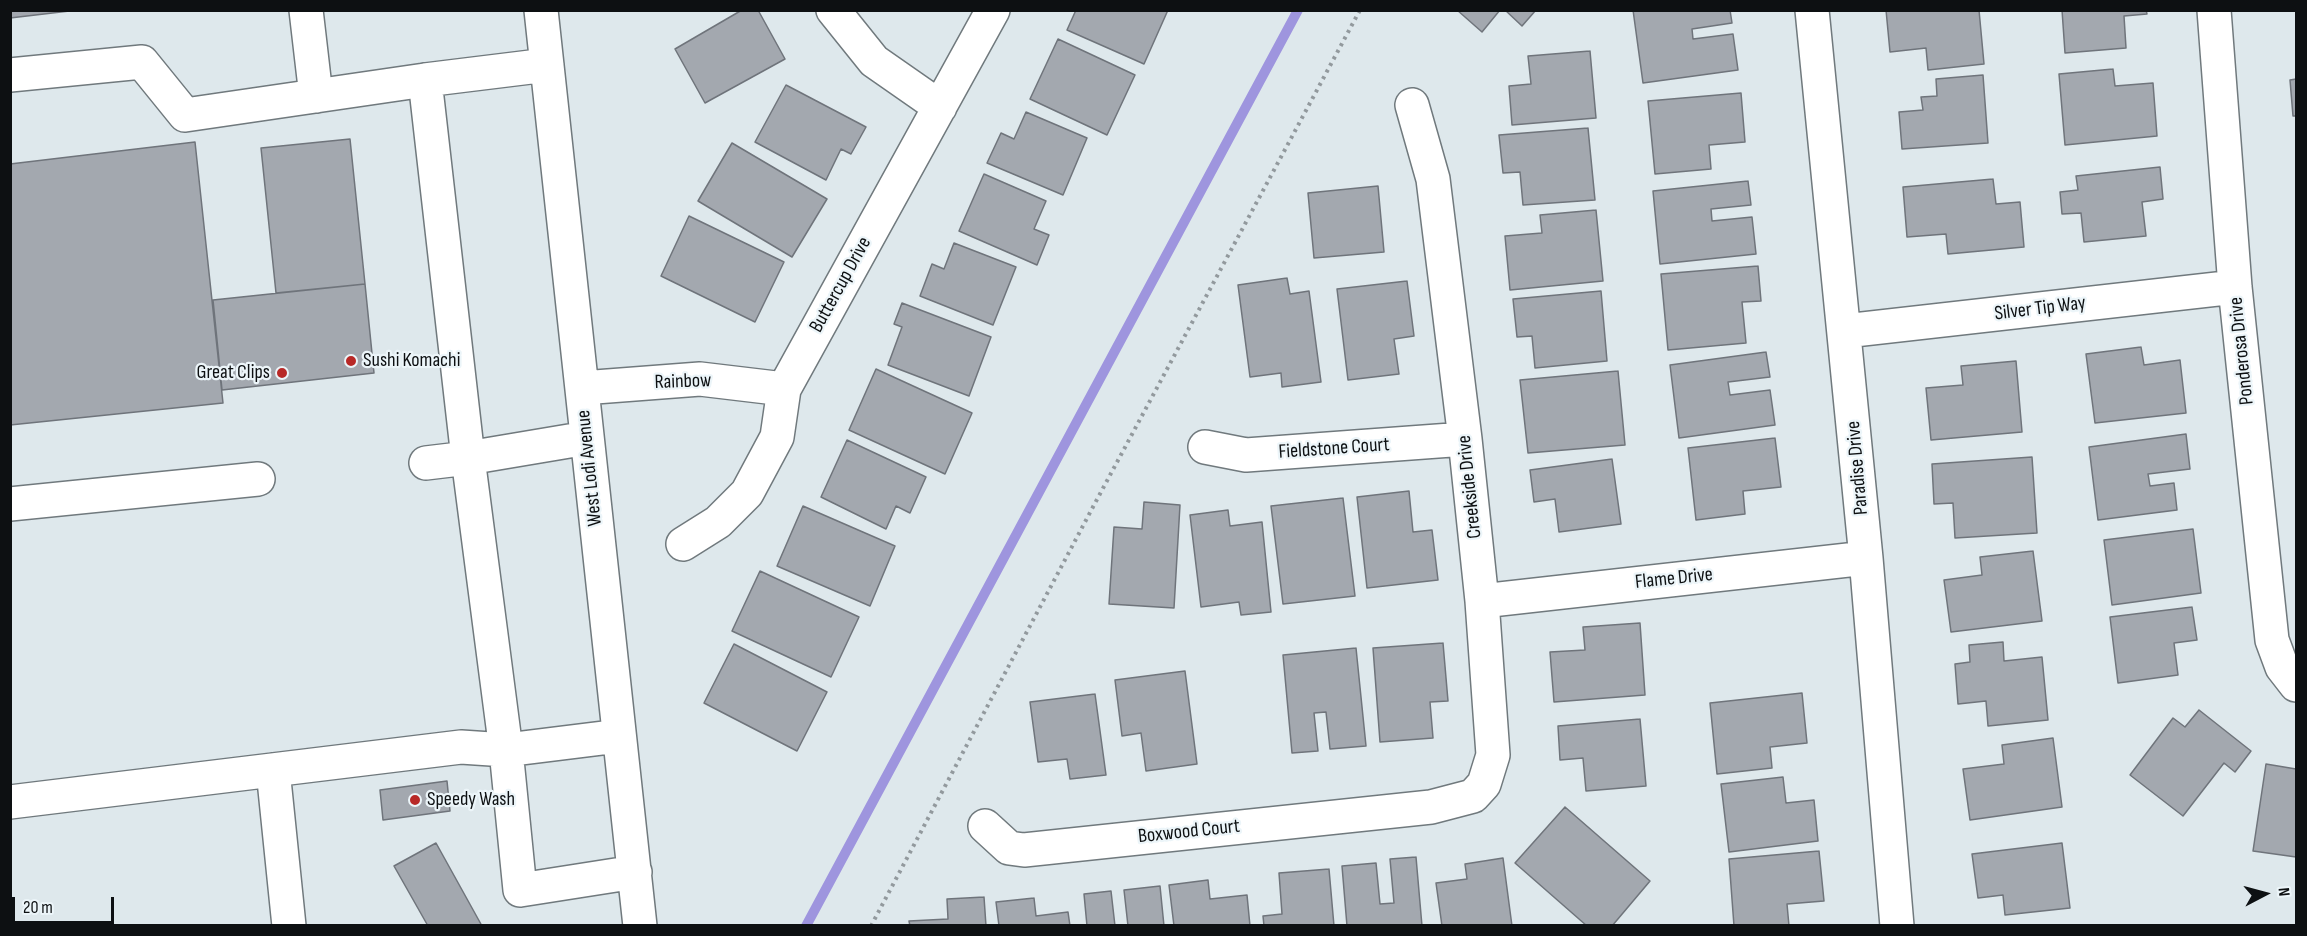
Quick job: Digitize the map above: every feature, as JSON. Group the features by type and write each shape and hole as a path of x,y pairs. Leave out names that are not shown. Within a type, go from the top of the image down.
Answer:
{"street":[{"path":"306,10 316,96"},
{"name":"West Lodi Avenue","path":"541,10 640,926"},
{"path":"833,10 874,61 940,107"},
{"name":"Buttercup Drive","path":"682,544 718,522 747,493 777,437 784,389 993,10"},
{"name":"Paradise Drive","path":"1812,10 1866,558 1897,926"},
{"name":"Ponderosa Drive","path":"2214,10 2235,287 2272,640 2282,667 2296,685"},
{"path":"10,75 142,62 185,115 425,80 547,65"},
{"path":"425,80 468,458 506,750 520,890 635,872"},
{"name":"Creekside Drive","path":"1402,810 1431,807 1473,796 1484,784 1493,754 1482,601 1433,179 1412,105"},
{"name":"Silver Tip Way","path":"1845,332 2235,287"},
{"name":"Rainbow","path":"582,388 700,379 784,389"},
{"path":"426,463 587,438"},
{"name":"Fieldstone Court","path":"1205,447 1246,455 1465,440"},
{"path":"10,504 258,479"},
{"name":"Flame Drive","path":"1482,601 1866,558"},
{"path":"10,802 461,747 506,750 619,736"},
{"path":"273,770 289,926"},
{"name":"Boxwood Court","path":"986,826 1009,848 1024,850 1402,810"}],"path":[{"path":"871,926 1360,10"}],"building":[{"path":"10,10 78,10 10,18"},
{"path":"742,10 758,10 785,59 705,103 675,49"},
{"path":"1076,10 1168,10 1144,64 1067,30"},
{"path":"1457,10 1500,10 1482,32"},
{"path":"1505,10 1536,10 1522,26"},
{"path":"1633,10 1730,10 1732,23 1692,29 1693,39 1733,34 1738,70 1643,83"},
{"path":"1886,10 1979,10 1984,64 1928,70 1926,48 1890,52"},
{"path":"2062,10 2146,10 2147,14 2124,16 2126,48 2065,53"},
{"path":"1058,39 1135,75 1107,135 1030,99"},
{"path":"1590,51 1596,118 1512,125 1509,86 1531,84 1528,56"},
{"path":"2113,69 2115,86 2153,83 2157,136 2065,145 2059,74"},
{"path":"1983,75 1988,143 1902,149 1899,112 1923,110 1921,97 1937,96 1936,79"},
{"path":"2296,79 2296,116 2293,116 2290,80"},
{"path":"786,85 866,127 851,154 841,149 826,180 755,142"},
{"path":"1741,93 1745,142 1709,145 1711,169 1655,174 1648,101"},
{"path":"1026,112 1087,138 1063,195 987,163 1001,133 1014,139"},
{"path":"1588,128 1595,200 1523,205 1520,172 1503,173 1499,135"},
{"path":"350,139 365,284 276,293 261,148"},
{"path":"195,142 223,403 10,425 10,164"},
{"path":"732,143 827,199 792,257 698,201"},
{"path":"2160,167 2163,199 2142,202 2146,236 2084,242 2081,213 2062,214 2060,192 2078,190 2076,176"},
{"path":"984,174 1046,201 1034,229 1049,235 1037,265 959,231"},
{"path":"1993,179 1996,204 2020,202 2024,247 1948,254 1946,234 1907,237 1903,187"},
{"path":"1748,181 1751,205 1711,209 1712,221 1752,217 1756,254 1660,264 1653,191"},
{"path":"1378,186 1384,252 1314,258 1308,193"},
{"path":"1596,210 1603,281 1510,290 1505,236 1542,233 1540,215"},
{"path":"689,216 784,262 755,322 661,276"},
{"path":"954,243 1016,267 993,325 920,296 932,264 944,269"},
{"path":"1758,266 1761,301 1742,302 1746,343 1668,350 1661,274"},
{"path":"1287,278 1290,294 1309,291 1321,382 1282,387 1281,373 1250,377 1238,285"},
{"path":"1407,281 1414,336 1394,339 1399,374 1348,380 1337,289"},
{"path":"365,284 374,373 222,390 213,300"},
{"path":"1601,291 1607,361 1535,368 1532,336 1517,337 1513,299"},
{"path":"902,303 991,337 969,396 888,365 902,327 894,324"},
{"path":"2141,347 2144,365 2180,360 2186,413 2095,423 2086,354"},
{"path":"1766,352 1770,377 1728,382 1730,395 1770,390 1775,425 1679,438 1670,365"},
{"path":"2016,361 2022,432 1931,440 1926,388 1963,385 1961,366"},
{"path":"876,369 972,413 945,474 849,430"},
{"path":"1618,371 1625,445 1528,453 1520,380"},
{"path":"2186,434 2190,469 2148,474 2150,486 2174,483 2177,510 2098,520 2089,447"},
{"path":"1775,438 1781,487 1743,491 1745,514 1696,520 1688,448"},
{"path":"847,440 926,477 910,513 896,506 886,529 821,497"},
{"path":"2032,457 2037,533 1955,538 1953,503 1934,504 1932,464"},
{"path":"1612,459 1621,524 1559,532 1555,499 1534,502 1530,470"},
{"path":"1409,491 1413,532 1432,530 1438,580 1367,588 1357,497"},
{"path":"1343,498 1355,596 1283,604 1271,506"},
{"path":"1144,502 1180,505 1174,608 1109,604 1114,527 1142,529"},
{"path":"803,506 895,546 870,606 777,566"},
{"path":"1228,510 1230,526 1262,522 1271,612 1241,615 1239,602 1201,607 1190,515"},
{"path":"2193,529 2201,593 2112,605 2104,540"},
{"path":"2033,551 2042,621 1951,632 1944,580 1982,575 1980,557"},
{"path":"760,571 859,617 831,677 732,631"},
{"path":"2192,607 2197,640 2174,643 2178,675 2118,683 2110,617"},
{"path":"1640,623 1645,695 1554,702 1550,652 1585,650 1583,627"},
{"path":"2003,642 2004,661 2042,657 2048,720 1988,726 1986,701 1958,704 1955,664 1970,662 1969,645"},
{"path":"1443,643 1448,701 1430,702 1433,738 1380,742 1373,648"},
{"path":"734,644 827,692 797,751 704,703"},
{"path":"1356,648 1366,746 1330,749 1326,712 1314,713 1318,751 1292,753 1283,655"},
{"path":"1185,671 1197,764 1146,771 1141,733 1122,736 1115,680"},
{"path":"1802,693 1807,743 1770,747 1772,768 1717,774 1710,703"},
{"path":"1095,694 1106,775 1070,779 1067,759 1038,762 1030,702"},
{"path":"2199,710 2251,751 2235,772 2224,763 2183,816 2130,775 2173,718 2185,727"},
{"path":"1640,719 1646,786 1586,791 1583,758 1560,760 1558,726"},
{"path":"2053,738 2062,807 1970,820 1963,769 2004,764 2002,745"},
{"path":"2266,764 2296,769 2296,857 2253,851"},
{"path":"1783,777 1786,803 1814,800 1818,841 1729,852 1721,784"},
{"name":"Speedy Wash","path":"447,781 450,811 383,820 380,790"},
{"path":"1565,807 1650,881 1612,926 1587,926 1515,863"},
{"path":"436,843 482,926 428,926 394,866"},
{"path":"2062,843 2070,908 2005,915 2003,895 1978,898 1972,854"},
{"path":"1819,851 1824,901 1787,904 1789,926 1734,926 1729,859"},
{"path":"1416,857 1422,926 1347,926 1342,866 1376,863 1380,904 1394,903 1390,859"},
{"path":"1503,858 1512,926 1442,926 1436,883 1467,879 1465,864"},
{"path":"1329,869 1334,926 1264,926 1263,916 1282,914 1279,873"},
{"path":"1208,880 1210,899 1247,895 1250,926 1174,926 1169,885"},
{"path":"1160,886 1164,926 1128,926 1124,890"},
{"path":"1111,891 1115,926 1087,926 1084,894"},
{"path":"984,897 986,926 910,926 909,921 948,919 947,899"},
{"path":"1034,898 1036,916 1068,912 1070,926 999,926 996,902"}],"waterway":[{"path":"806,926 1298,10"}],"place":[{"name":"Sushi Komachi","path":"351,361"},
{"name":"Great Clips","path":"282,373"},
{"name":"Speedy Wash","path":"415,800"}]}
